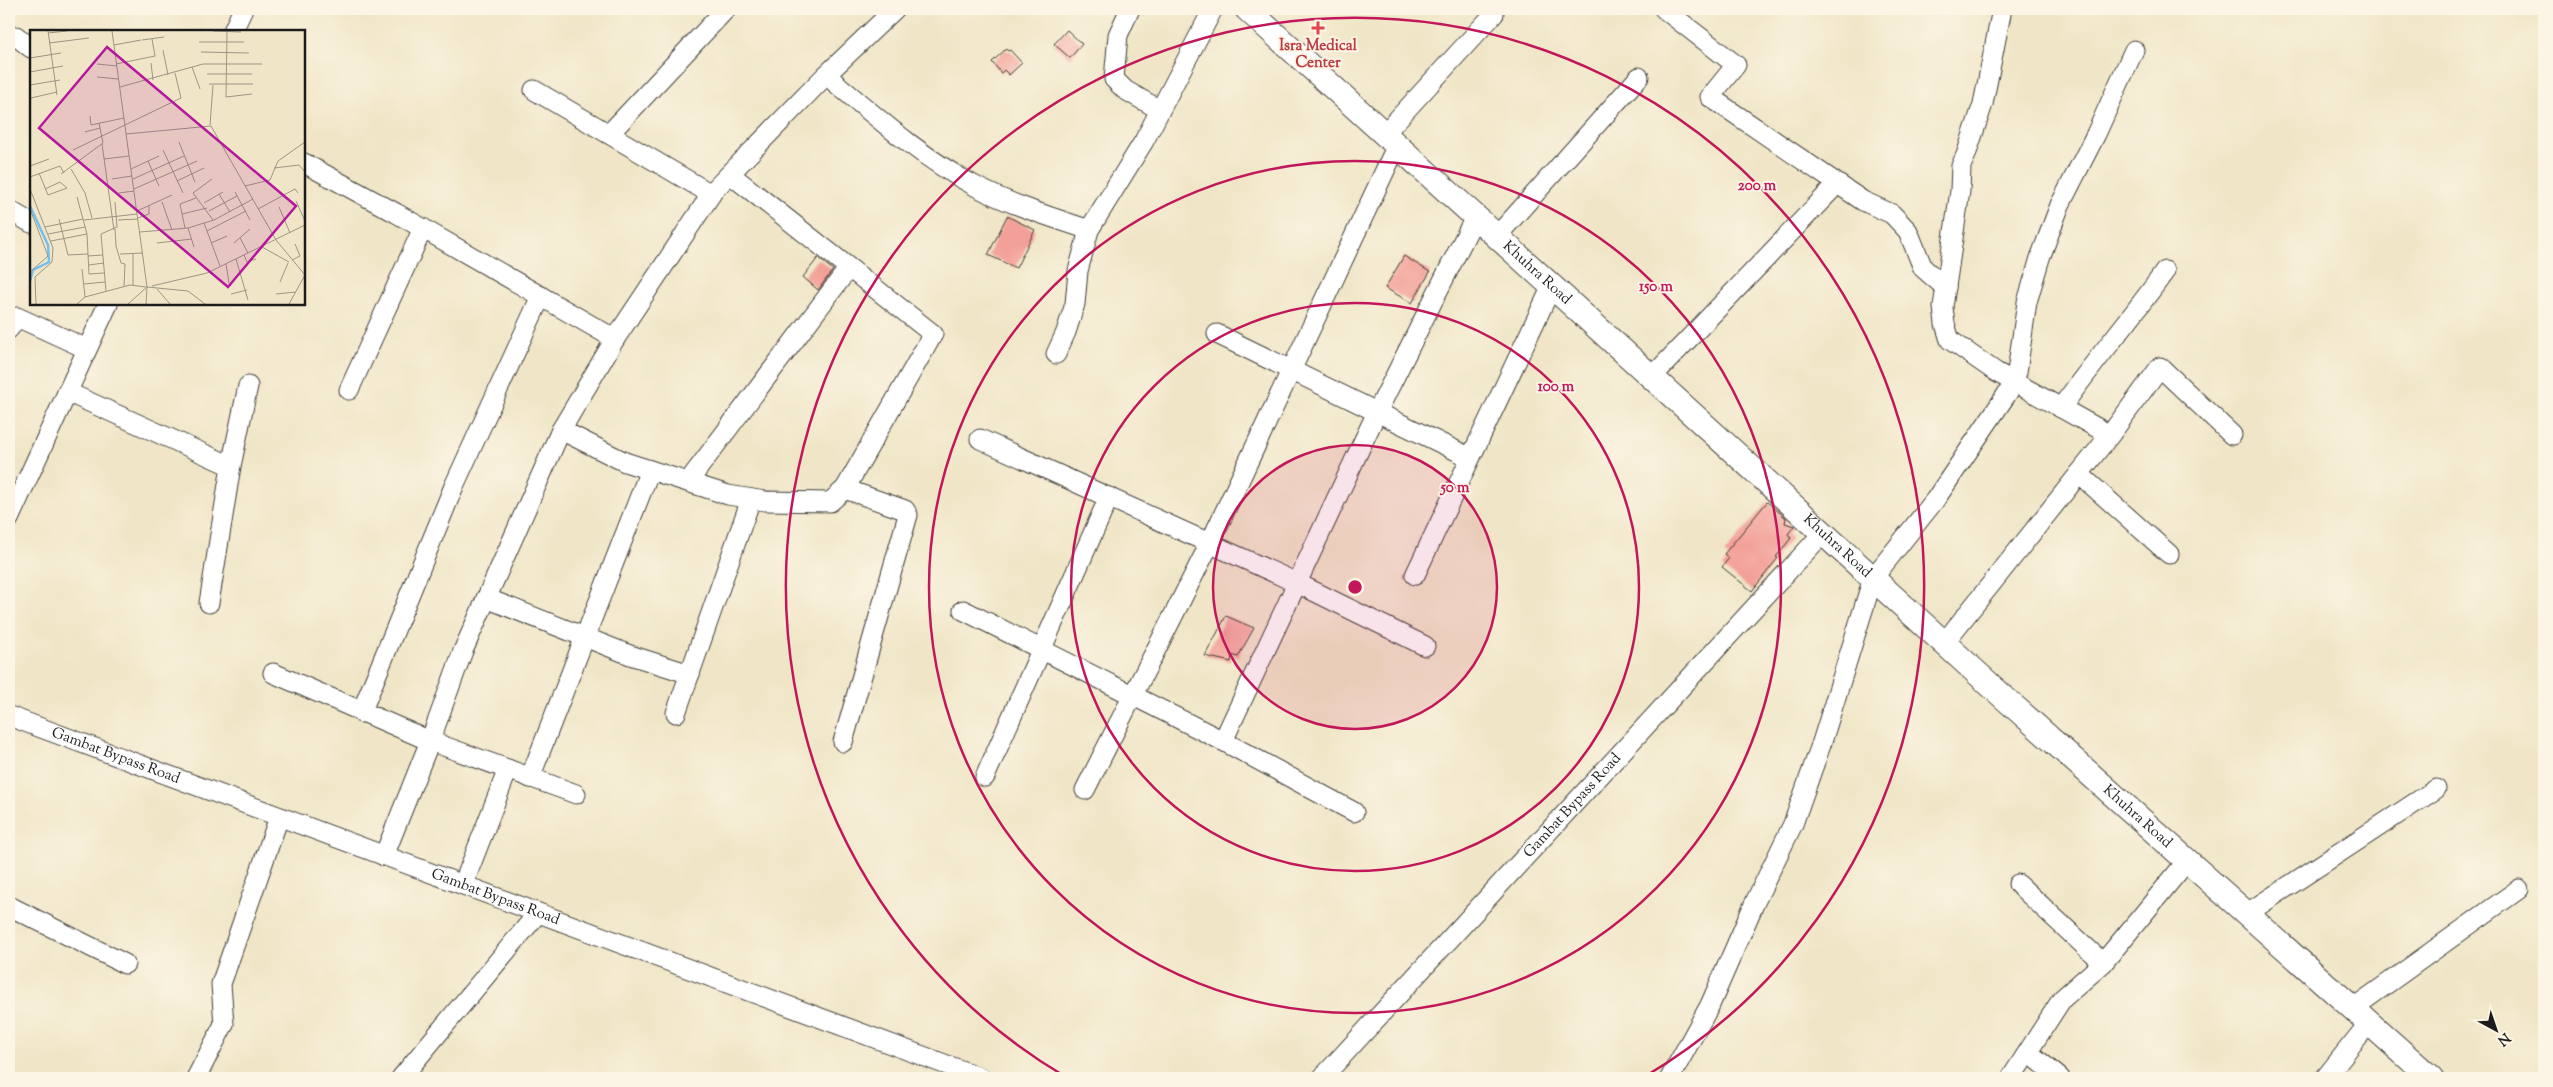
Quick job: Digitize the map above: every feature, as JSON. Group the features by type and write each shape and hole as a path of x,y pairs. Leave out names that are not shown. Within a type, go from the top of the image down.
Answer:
{"main road":[{"name":"Khuhra Road","path":"1246,9 1944,643 2431,1078"}],"street":[{"path":"233,30 243,9"},
{"path":"609,134 726,9"},
{"path":"384,856 430,741 463,651 561,430 615,339 711,194 826,75 895,9"},
{"path":"1130,9 1117,41 1114,79 1125,90 1160,110"},
{"path":"1056,354 1075,304 1078,271 1089,230 1160,110 1213,9"},
{"path":"1664,9 1736,65 1710,97 1837,184 1864,201 1892,214 1908,230 1923,268 1946,288"},
{"path":"2002,9 1983,104 1961,166 1960,191 1943,307 1945,324 1950,340 2013,382 2110,435"},
{"path":"1084,790 1210,543 1290,369 1391,140 1494,14"},
{"path":"16,36 30,47"},
{"path":"1670,1078 1710,1005 1793,824 1822,742 1873,578 1935,500 2013,382 2017,372 2027,302 2040,258 2060,205 2096,134 2134,50"},
{"path":"826,75 920,151 974,185 1008,202 1089,230"},
{"path":"1497,236 1639,78"},
{"path":"534,90 711,194"},
{"path":"305,164 423,228 615,339"},
{"path":"561,430 626,462 728,495 751,499 830,502 846,488 933,334 730,174"},
{"path":"1652,377 1837,184"},
{"path":"9,210 30,222"},
{"path":"1223,741 1377,412 1475,217"},
{"path":"349,390 423,228"},
{"path":"688,482 848,268"},
{"path":"2060,408 2126,321 2140,307 2165,271"},
{"path":"1415,575 1469,457 1552,286"},
{"path":"361,713 454,486 541,296"},
{"path":"9,520 108,305"},
{"path":"9,329 17,318 87,349"},
{"path":"1217,334 1469,457"},
{"path":"1944,643 2110,435 2160,367 2232,434"},
{"path":"209,603 231,466 248,386"},
{"path":"67,392 231,466"},
{"path":"980,439 1297,583 1425,646"},
{"path":"530,778 650,470"},
{"path":"2079,474 2169,554"},
{"path":"843,742 908,514 898,506 846,488"},
{"path":"985,777 1109,497"},
{"path":"676,713 751,499"},
{"name":"Gambat Bypass Road","path":"1322,1078 1823,533"},
{"path":"486,598 586,638 690,674"},
{"path":"963,610 1223,741 1354,812"},
{"path":"273,674 430,741 576,794"},
{"name":"Gambat Bypass Road","path":"9,716 982,1078"},
{"path":"463,885 508,770"},
{"path":"2246,914 2436,789"},
{"path":"196,1078 224,1024 221,984 279,816"},
{"path":"2011,1078 2062,999 2103,963 2187,861"},
{"path":"2018,884 2103,963"},
{"path":"2325,1078 2361,1016 2519,889"},
{"path":"9,906 125,964"},
{"path":"401,1078 538,913"},
{"path":"2028,1052 2060,1078"}],"building":[{"path":"1067,30 1082,44 1070,58 1054,44"},
{"path":"1006,49 1010,50 1022,63 1009,75 1004,70 1001,73 992,62"},
{"path":"1007,216 1035,230 1016,268 988,255"},
{"path":"1404,256 1430,272 1412,303 1385,288"},
{"path":"818,258 833,270 818,290 803,277"},
{"path":"1767,502 1786,518 1785,523 1794,526 1788,534 1791,538 1752,591 1722,567 1729,558 1724,554"},
{"path":"1226,616 1254,628 1238,657 1232,655 1231,662 1205,656"}],"place":[{"name":"Isra Medical Center","path":"1318,28"}]}
